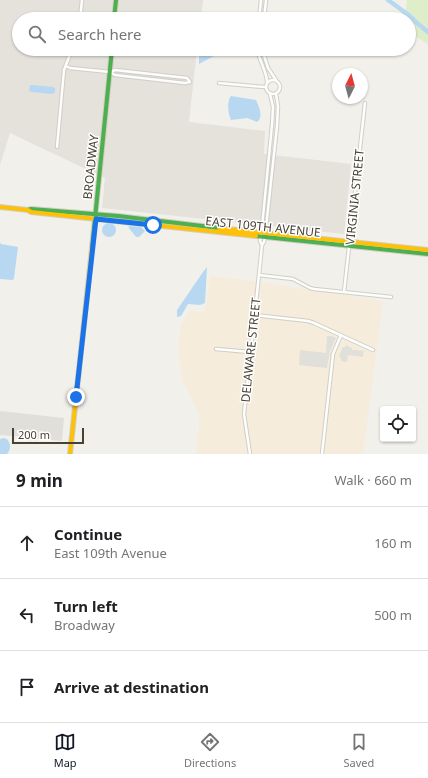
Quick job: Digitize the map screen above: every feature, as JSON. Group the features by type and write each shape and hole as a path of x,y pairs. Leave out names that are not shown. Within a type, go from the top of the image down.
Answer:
{"main road":[{"path":"115,12 116,0"},
{"name":"BROADWAY","path":"70,454 96,216 111,56"},
{"name":"EAST 109TH AVENUE","path":"0,207 96,216 428,254"},
{"name":"EAST 109TH AVENUE","path":"349,244 428,250"}],"street":[{"path":"81,12 82,0"},
{"path":"260,12 261,0"},
{"path":"265,12 266,0"},
{"path":"57,147 66,66 70,56"},
{"path":"258,56 267,77 266,91 270,94 273,107 263,235"},
{"path":"263,235 278,126 278,106 276,94 279,91 280,86 268,68 264,56"},
{"path":"66,66 70,68 110,72 115,75 185,83 190,82 187,78 115,70 110,72"},
{"path":"267,82 271,80 276,81"},
{"path":"219,83 266,86"},
{"path":"270,94 276,94"},
{"name":"VIRGINIA STREET","path":"344,292 365,104"},
{"name":"DELAWARE STREET","path":"250,454 244,414 263,235"},
{"path":"259,275 293,280 314,289 391,297"},
{"path":"254,315 308,321 373,350"},
{"path":"322,454 333,354 341,335"},
{"path":"216,348 250,352"}],"shaded area":[{"path":"0,0 203,0 202,12 12,12 12,56 196,56 189,122 265,131 264,154 351,164 344,234 102,208 105,178 10,133 0,165"},
{"path":"210,276 260,282 383,301 363,454 196,454 200,416 183,381 178,349 181,325 190,311 205,312"},
{"path":"327,336 336,338 330,351 327,368 299,365 300,350 326,353"},
{"path":"346,345 352,348 352,350 364,351 363,357 348,355 347,362 341,361 341,358 339,357 343,347"},
{"path":"0,411 64,418 62,441 0,435"}],"green space":[{"path":"407,0 428,0 428,44 416,36 416,12 406,12"}],"water":[{"path":"199,56 215,56 212,57 199,64"},
{"path":"30,85 53,87 55,88 55,92 52,94 32,92 29,91"},
{"path":"231,96 256,100 261,115 259,120 257,122 247,118 231,120 228,106"},
{"path":"109,223 114,225 116,230 114,235 109,237 104,235 102,230 104,225"},
{"path":"128,227 141,227 145,231 139,237 136,237"},
{"path":"0,242 1,244 18,247 13,280 0,279"},
{"path":"207,267 205,303 200,305 188,304 181,316 177,317 177,310"},
{"path":"0,439 7,439 10,448 7,454 0,454"}],"waterway":[{"path":"388,0 404,12"},
{"path":"416,22 428,32"}],"traffic: fast":[{"path":"115,12 116,0"},
{"path":"92,248 111,56"},
{"path":"28,210 118,216 219,228"},
{"path":"256,236 428,254"}],"traffic: slow":[{"path":"0,207 28,210 31,212 256,236"},
{"path":"219,228 428,250"},
{"path":"70,454 92,248"}],"route":[{"path":"76,397 96,219 153,225"}]}
